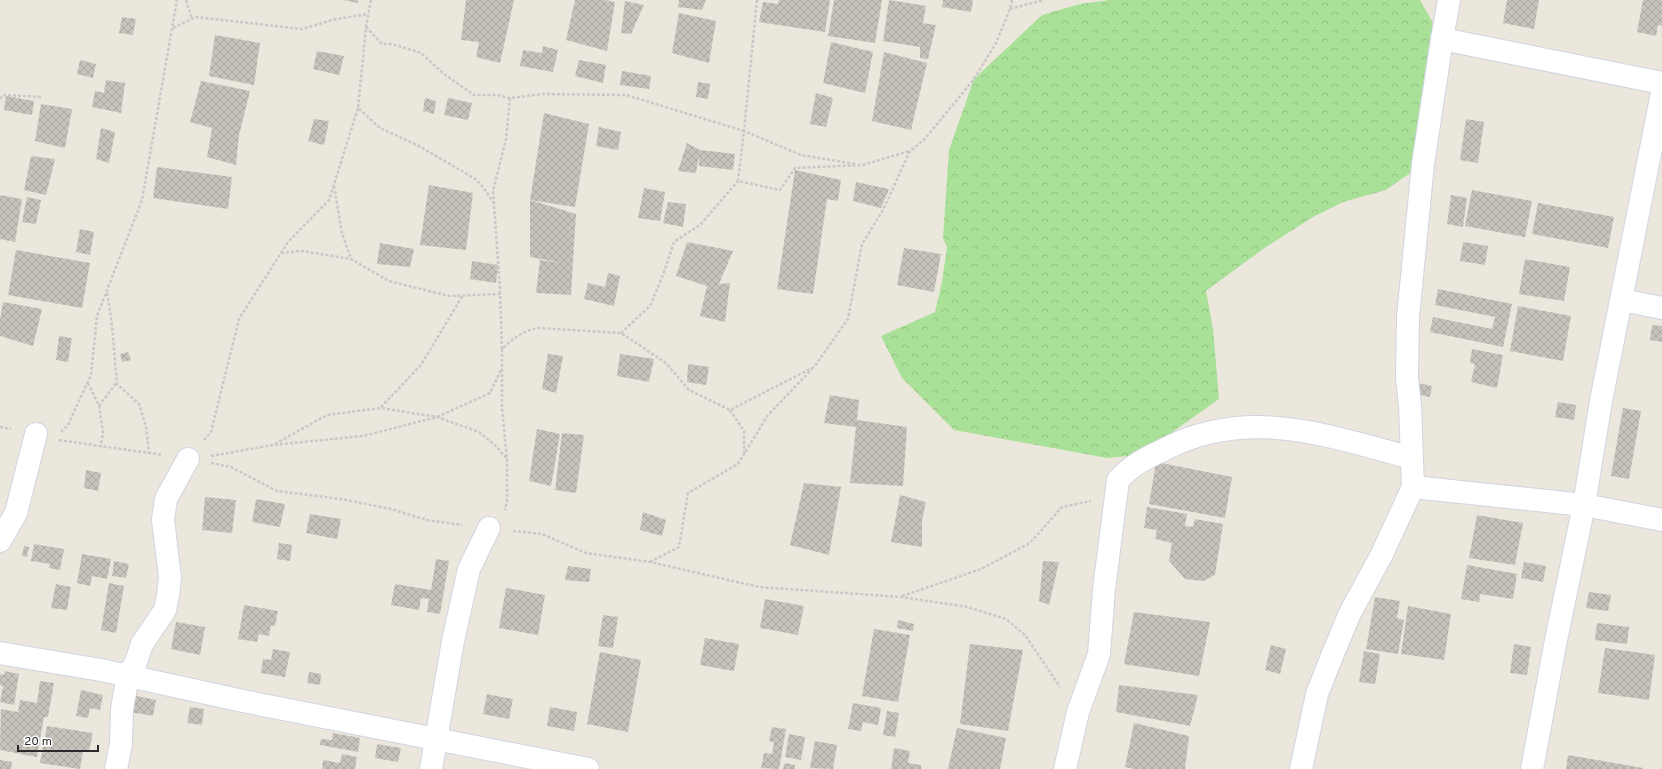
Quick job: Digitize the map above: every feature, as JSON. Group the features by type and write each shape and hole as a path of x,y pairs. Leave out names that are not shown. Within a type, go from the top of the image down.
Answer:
{"street":[{"path":"1301,769 1317,694 1350,614 1381,556 1412,487 1408,378 1408,318 1423,164 1449,0"},
{"path":"1442,39 1662,83"},
{"path":"1532,769 1555,645 1584,505 1601,401 1662,93"},
{"path":"1622,300 1662,308"},
{"path":"1065,769 1078,712 1099,654 1104,589 1118,480 1135,465 1189,438 1234,428 1265,427 1297,429 1342,439 1412,458"},
{"path":"0,541 16,513 45,436"},
{"path":"116,769 121,744 122,709 128,675 136,662 142,644 165,610 168,596 170,577 163,520 166,499 190,459"},
{"path":"1412,487 1584,505 1662,520"},
{"path":"431,769 452,649 469,569 489,528"},
{"path":"0,653 128,675 243,700 588,769"}],"path":[{"path":"45,436 68,425 91,375 97,316 142,200 177,0"},
{"path":"186,0 192,19"},
{"path":"190,459 210,432 239,319 288,242 329,200 358,108 366,27 371,0"},
{"path":"621,333 650,306 663,275 674,242 700,225 738,181 757,0"},
{"path":"738,181 780,190 795,168 862,165 910,151 924,140 974,79 996,43 1010,9 1012,0"},
{"path":"1010,9 1044,0"},
{"path":"172,28 196,17 302,29 336,19 368,14"},
{"path":"366,27 382,44 392,44 421,53 444,74 474,95 497,95 510,98 543,94 626,95 744,131 801,155 862,165"},
{"path":"0,98 2,95 41,97"},
{"path":"489,528 506,508 506,459 502,408 500,294 493,190 506,139 510,98"},
{"path":"358,108 380,128 419,146 477,180 494,203"},
{"path":"650,562 679,547 688,493 738,464 768,415 814,367 848,319 862,244 883,210 910,151"},
{"path":"334,184 342,233 351,259"},
{"path":"281,254 302,251 351,259 389,281 449,296 500,294"},
{"path":"106,292 112,320 113,350 117,384 139,404 146,426 148,452"},
{"path":"381,408 421,365 463,296"},
{"path":"502,349 517,335 527,330 538,328 621,333 666,363 689,390 730,410 744,431 744,454"},
{"path":"730,410 814,367"},
{"path":"190,459 273,445 363,436 437,417 490,393 502,368"},
{"path":"88,382 99,406 103,432 102,446"},
{"path":"99,406 117,382"},
{"path":"273,445 327,415 381,408 437,417 480,432 497,446 506,459"},
{"path":"0,427 102,446 148,452 231,467 277,491 341,499 391,509 427,520 542,534 586,552 650,562 759,587 901,597 967,607 1006,619 1025,635 1078,712"},
{"path":"901,597 981,569 1030,543 1062,507"}],"green space":[{"path":"1110,0 1420,0 1442,39 1423,164 1386,190 1343,202 1313,217 1263,249 1206,291 1213,329 1219,399 1140,455 1107,458 954,430 902,378 881,336 935,312 942,282 947,247 943,238 949,150 974,79 1042,15 1080,4"}],"building":[{"path":"343,0 358,0 358,3"},
{"path":"466,0 514,0 500,63 476,57 479,42 461,40"},
{"path":"575,0 605,0 615,2 607,51 566,40"},
{"path":"679,0 706,0 702,10 678,7"},
{"path":"779,0 830,0 825,32 759,22 763,2 778,4"},
{"path":"834,0 882,0 875,43 828,36"},
{"path":"889,0 926,6 923,23 936,25 928,59 920,58 920,47 883,41"},
{"path":"943,0 973,0 971,12 942,7"},
{"path":"1507,0 1539,0 1534,29 1503,23"},
{"path":"1643,0 1662,0 1662,26 1658,25 1656,36 1637,32"},
{"path":"625,1 644,5 631,34 621,33"},
{"path":"679,13 716,21 709,63 672,53"},
{"path":"122,17 136,19 133,35 119,33"},
{"path":"215,35 260,43 254,85 209,76"},
{"path":"831,42 873,52 865,93 823,83"},
{"path":"543,46 558,50 553,72 520,66 523,50 542,53"},
{"path":"317,51 344,56 339,75 313,69"},
{"path":"884,52 927,63 911,130 872,121"},
{"path":"80,60 96,64 93,78 77,74"},
{"path":"579,60 606,65 603,83 575,76"},
{"path":"622,71 651,76 649,89 620,85"},
{"path":"106,80 125,83 121,113 92,107 95,91 104,93"},
{"path":"201,81 250,91 239,135 236,165 207,157 212,128 190,122"},
{"path":"698,82 710,84 708,99 696,97"},
{"path":"816,93 833,98 826,127 810,124"},
{"path":"6,96 34,101 32,115 4,110"},
{"path":"425,98 436,101 434,114 423,111"},
{"path":"448,98 472,103 468,120 444,115"},
{"path":"41,104 72,109 65,148 35,141"},
{"path":"544,113 589,124 575,207 530,200"},
{"path":"314,119 329,121 324,145 308,141"},
{"path":"1466,119 1484,122 1478,163 1460,160"},
{"path":"599,127 621,132 618,150 596,146"},
{"path":"101,128 115,132 109,163 96,159"},
{"path":"687,143 700,150 735,154 733,170 699,166 699,156 696,173 678,171"},
{"path":"31,156 55,159 46,195 24,190"},
{"path":"157,167 232,177 228,209 153,198"},
{"path":"795,170 841,180 838,201 827,199 813,294 777,289"},
{"path":"856,182 889,189 881,208 853,201"},
{"path":"429,185 473,193 466,250 420,245"},
{"path":"644,188 665,192 660,221 638,218"},
{"path":"1472,190 1532,201 1525,237 1465,226"},
{"path":"0,195 22,199 15,242 0,239"},
{"path":"1451,195 1467,198 1463,227 1447,224"},
{"path":"27,197 41,200 36,224 22,222"},
{"path":"530,200 576,214 571,295 536,293 540,260 563,263 530,257"},
{"path":"668,202 686,204 683,227 663,223"},
{"path":"1538,203 1614,217 1608,248 1532,234"},
{"path":"80,229 94,232 90,255 76,252"},
{"path":"687,242 733,251 719,284 730,283 725,322 700,316 707,286 676,276"},
{"path":"1463,242 1488,246 1485,265 1460,261"},
{"path":"380,243 414,249 410,267 377,264"},
{"path":"904,248 941,254 934,292 897,285"},
{"path":"16,250 90,263 82,308 8,295"},
{"path":"1525,259 1570,267 1564,301 1519,294"},
{"path":"472,261 498,265 496,283 470,279"},
{"path":"608,273 620,276 614,306 584,299 588,283 605,287"},
{"path":"1438,289 1512,304 1503,347 1430,332 1433,317 1492,329 1495,317 1435,305"},
{"path":"3,302 42,309 33,346 0,336 0,319"},
{"path":"1518,306 1571,316 1563,361 1510,351"},
{"path":"1652,325 1662,326 1662,342 1650,340"},
{"path":"59,336 72,338 68,362 56,360"},
{"path":"1472,349 1503,355 1497,388 1471,382 1475,364 1470,363"},
{"path":"128,352 131,360 122,362 120,354"},
{"path":"548,354 563,356 556,393 542,389"},
{"path":"620,354 654,359 649,382 617,376"},
{"path":"688,364 709,367 706,385 687,382"},
{"path":"1417,383 1432,386 1430,397 1415,394"},
{"path":"830,395 859,400 857,420 907,427 903,486 850,483 856,427 824,423"},
{"path":"1558,402 1576,405 1574,420 1555,417"},
{"path":"1623,408 1641,411 1629,479 1611,476"},
{"path":"537,429 560,434 551,486 529,481"},
{"path":"562,433 584,435 576,493 555,490"},
{"path":"1156,462 1232,477 1225,518 1149,504"},
{"path":"86,470 101,473 98,491 84,488"},
{"path":"804,483 841,487 829,555 790,545"},
{"path":"900,495 926,502 922,520 922,547 891,542"},
{"path":"205,497 236,500 232,533 202,530"},
{"path":"256,499 285,504 280,527 252,522"},
{"path":"1147,507 1187,514 1185,526 1193,527 1195,519 1223,524 1215,575 1203,581 1185,579 1169,561 1172,543 1155,539 1157,530 1144,528"},
{"path":"643,512 666,520 662,536 640,530"},
{"path":"310,514 341,519 337,539 306,533"},
{"path":"1477,515 1523,523 1515,565 1469,558"},
{"path":"279,543 292,545 290,561 277,559"},
{"path":"34,544 64,549 60,570 49,568 50,564 31,561"},
{"path":"24,546 29,547 27,557 22,556"},
{"path":"82,554 111,559 107,579 92,576 90,586 77,583"},
{"path":"436,559 449,561 440,614 427,612 429,599 421,598 419,610 391,605 395,584 431,590"},
{"path":"114,561 129,564 126,578 112,576"},
{"path":"1043,561 1059,562 1049,605 1039,601"},
{"path":"1524,562 1546,566 1543,582 1521,578"},
{"path":"1467,565 1517,574 1513,599 1480,594 1479,602 1461,599"},
{"path":"568,566 591,569 589,582 565,580"},
{"path":"109,583 124,586 116,633 101,630"},
{"path":"56,584 71,587 67,610 51,608"},
{"path":"506,588 545,595 538,635 499,628"},
{"path":"1589,592 1611,595 1608,611 1586,608"},
{"path":"1375,597 1400,601 1397,618 1404,620 1398,654 1366,649"},
{"path":"765,599 804,606 798,635 760,628"},
{"path":"244,605 278,611 275,626 271,625 269,636 259,634 257,642 238,639"},
{"path":"1408,606 1451,614 1444,660 1401,654"},
{"path":"1134,612 1210,622 1199,676 1124,664"},
{"path":"603,615 618,617 613,648 598,646"},
{"path":"898,620 914,624 913,631 897,628"},
{"path":"176,622 205,627 200,655 171,649"},
{"path":"1597,623 1629,627 1627,644 1595,640"},
{"path":"874,629 910,635 898,702 862,696"},
{"path":"705,638 739,644 734,671 700,665"},
{"path":"970,644 1023,650 1008,731 960,724"},
{"path":"1514,644 1531,647 1527,675 1510,673"},
{"path":"1271,645 1286,649 1280,674 1265,670"},
{"path":"1605,648 1655,655 1649,700 1598,693"},
{"path":"273,649 290,652 285,677 261,673 263,659 271,660"},
{"path":"1364,651 1380,654 1375,684 1359,682"},
{"path":"600,652 641,660 628,732 587,724"},
{"path":"5,671 19,674 14,705 0,702 3,686 0,685 0,674 4,675"},
{"path":"309,672 321,674 320,685 307,683"},
{"path":"40,681 54,683 48,717 44,717 37,757 0,750 1,709 18,712 20,700 37,703"},
{"path":"1119,685 1198,695 1190,726 1116,712"},
{"path":"81,690 103,695 100,710 90,708 88,718 76,716"},
{"path":"487,694 513,699 509,719 483,714"},
{"path":"132,695 156,700 153,716 130,712"},
{"path":"853,703 881,708 878,725 863,722 861,731 848,729"},
{"path":"190,707 204,709 202,725 187,723"},
{"path":"550,707 577,712 574,731 547,726"},
{"path":"887,711 899,713 895,737 883,735"},
{"path":"1134,723 1189,736 1185,769 1134,769 1125,767"},
{"path":"47,726 93,733 89,752 83,751 80,769 40,763"},
{"path":"772,727 786,729 779,769 761,768 764,753 772,754 774,742 769,741"},
{"path":"957,728 1006,738 1000,769 948,769"},
{"path":"333,733 360,738 358,752 320,745 321,739 332,740"},
{"path":"789,734 805,737 801,760 785,757"},
{"path":"815,741 837,745 833,769 810,768"},
{"path":"377,744 401,748 398,762 375,758"},
{"path":"894,748 910,751 908,763 921,765 921,769 891,769"},
{"path":"342,754 357,757 355,769 322,769 323,760 340,763"},
{"path":"1568,755 1643,768 1643,769 1566,769"},
{"path":"0,760 12,762 11,769 0,769"},
{"path":"785,763 795,765 795,769 783,769"}]}
